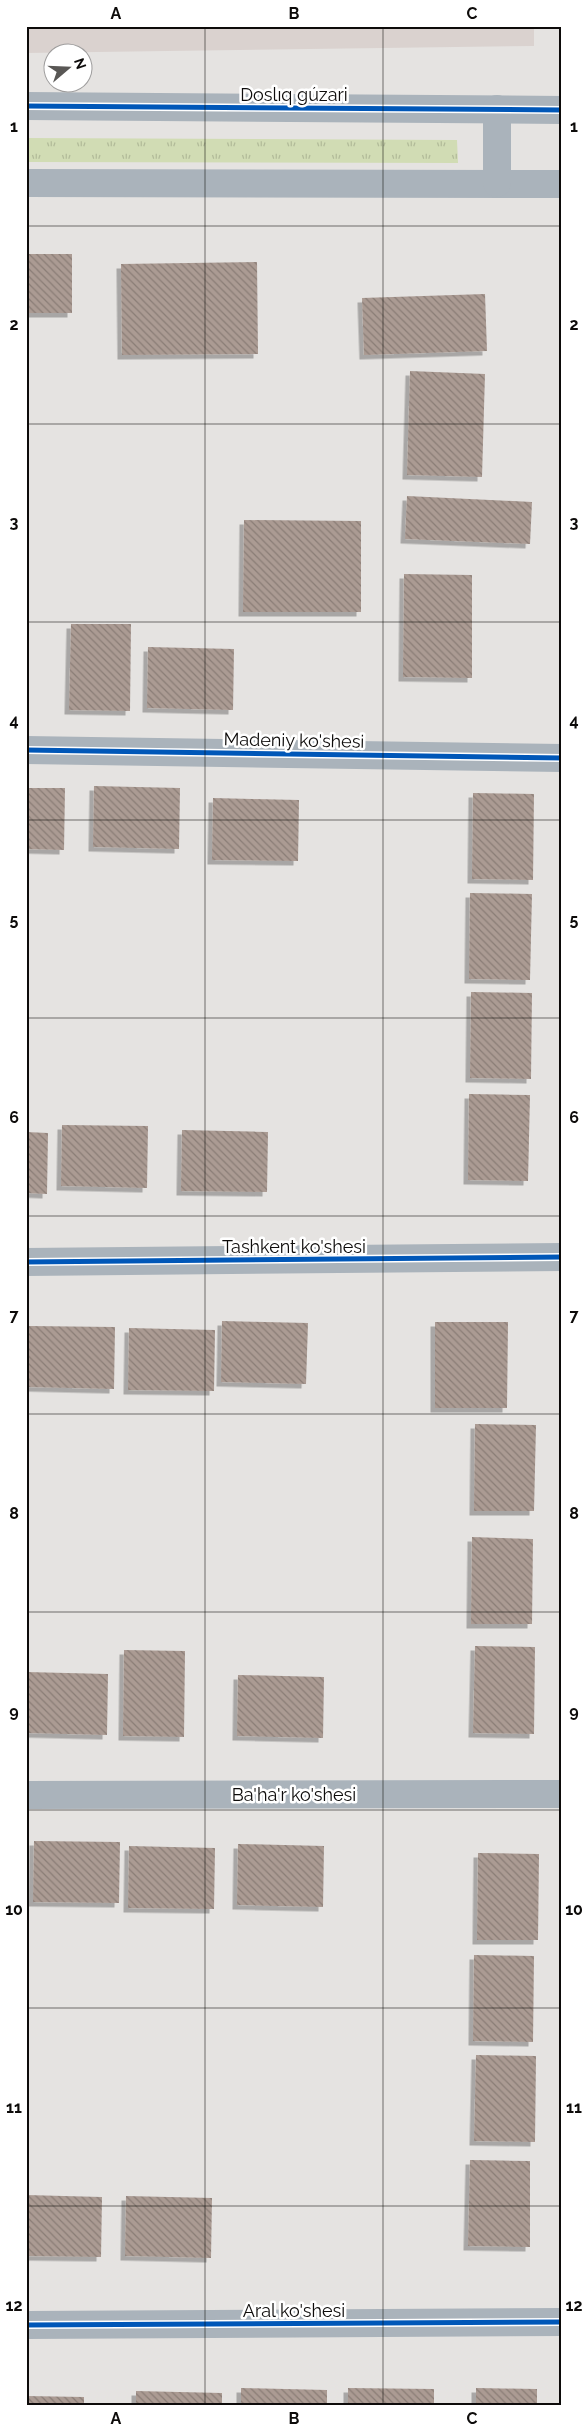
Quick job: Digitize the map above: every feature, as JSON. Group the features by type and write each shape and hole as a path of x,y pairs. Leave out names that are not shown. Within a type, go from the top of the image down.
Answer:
{"street":[{"name":"Doslıq gúzari","path":"26,106 562,110"},
{"path":"497,109 497,183"},
{"path":"26,182 562,184"},
{"name":"Madeniy ko'shesi","path":"26,750 562,758"},
{"name":"Tashkent ko'shesi","path":"26,1262 562,1257"},
{"name":"Ba'ha'r ko'shesi","path":"26,1794 562,1794"},
{"name":"Aral ko'shesi","path":"26,2325 562,2322"}],"shaded area":[{"path":"26,26 534,26 534,46 92,52 92,42 42,42 42,53 26,53"}],"green space":[{"path":"26,138 457,140 458,163 26,162"}],"building":[{"path":"26,254 72,254 72,313 26,313"},
{"path":"257,262 258,354 122,355 121,264"},
{"path":"485,294 487,351 364,355 362,298"},
{"path":"410,371 485,374 482,477 407,475"},
{"path":"407,496 532,502 530,544 405,539"},
{"path":"244,520 361,521 361,612 243,612"},
{"path":"404,574 472,575 472,678 403,677"},
{"path":"71,624 131,624 130,711 69,710"},
{"path":"148,647 234,649 233,710 147,708"},
{"path":"94,786 180,788 179,849 93,847"},
{"path":"26,788 65,788 64,850 26,849"},
{"path":"473,793 534,794 533,880 472,879"},
{"path":"213,798 299,800 298,861 212,860"},
{"path":"470,893 532,894 530,980 469,979"},
{"path":"471,992 532,993 531,1079 470,1078"},
{"path":"469,1094 530,1095 528,1181 468,1180"},
{"path":"62,1125 148,1126 147,1188 61,1186"},
{"path":"182,1130 268,1132 267,1192 181,1191"},
{"path":"26,1132 48,1133 47,1194 26,1193"},
{"path":"222,1321 308,1323 306,1384 221,1382"},
{"path":"435,1322 508,1322 507,1408 435,1408"},
{"path":"29,1326 115,1327 114,1389 28,1387"},
{"path":"129,1328 215,1330 214,1391 128,1390"},
{"path":"475,1424 536,1425 534,1511 474,1511"},
{"path":"472,1537 533,1539 532,1624 471,1624"},
{"path":"475,1646 535,1647 534,1734 473,1733"},
{"path":"124,1650 185,1651 184,1737 123,1736"},
{"path":"26,1672 108,1674 107,1735 26,1733"},
{"path":"238,1675 324,1677 323,1738 237,1736"},
{"path":"34,1841 120,1842 119,1903 33,1902"},
{"path":"238,1844 324,1846 323,1907 237,1905"},
{"path":"129,1846 215,1848 214,1909 128,1908"},
{"path":"478,1853 539,1854 538,1940 477,1940"},
{"path":"474,1955 534,1956 533,2042 473,2041"},
{"path":"476,2055 536,2056 535,2142 474,2141"},
{"path":"470,2160 530,2161 530,2247 468,2246"},
{"path":"26,2195 102,2197 101,2257 26,2256"},
{"path":"126,2196 212,2198 211,2258 125,2256"},
{"path":"241,2388 327,2390 327,2406 241,2406"},
{"path":"348,2388 434,2389 434,2406 348,2406"},
{"path":"476,2388 537,2389 537,2406 476,2406"},
{"path":"136,2391 222,2393 222,2406 136,2406"},
{"path":"26,2396 84,2397 84,2406 26,2406"}],"cycle path":[{"path":"26,106 562,110"},
{"path":"26,750 562,758"},
{"path":"26,1262 562,1257"},
{"path":"26,2325 562,2322"}]}
